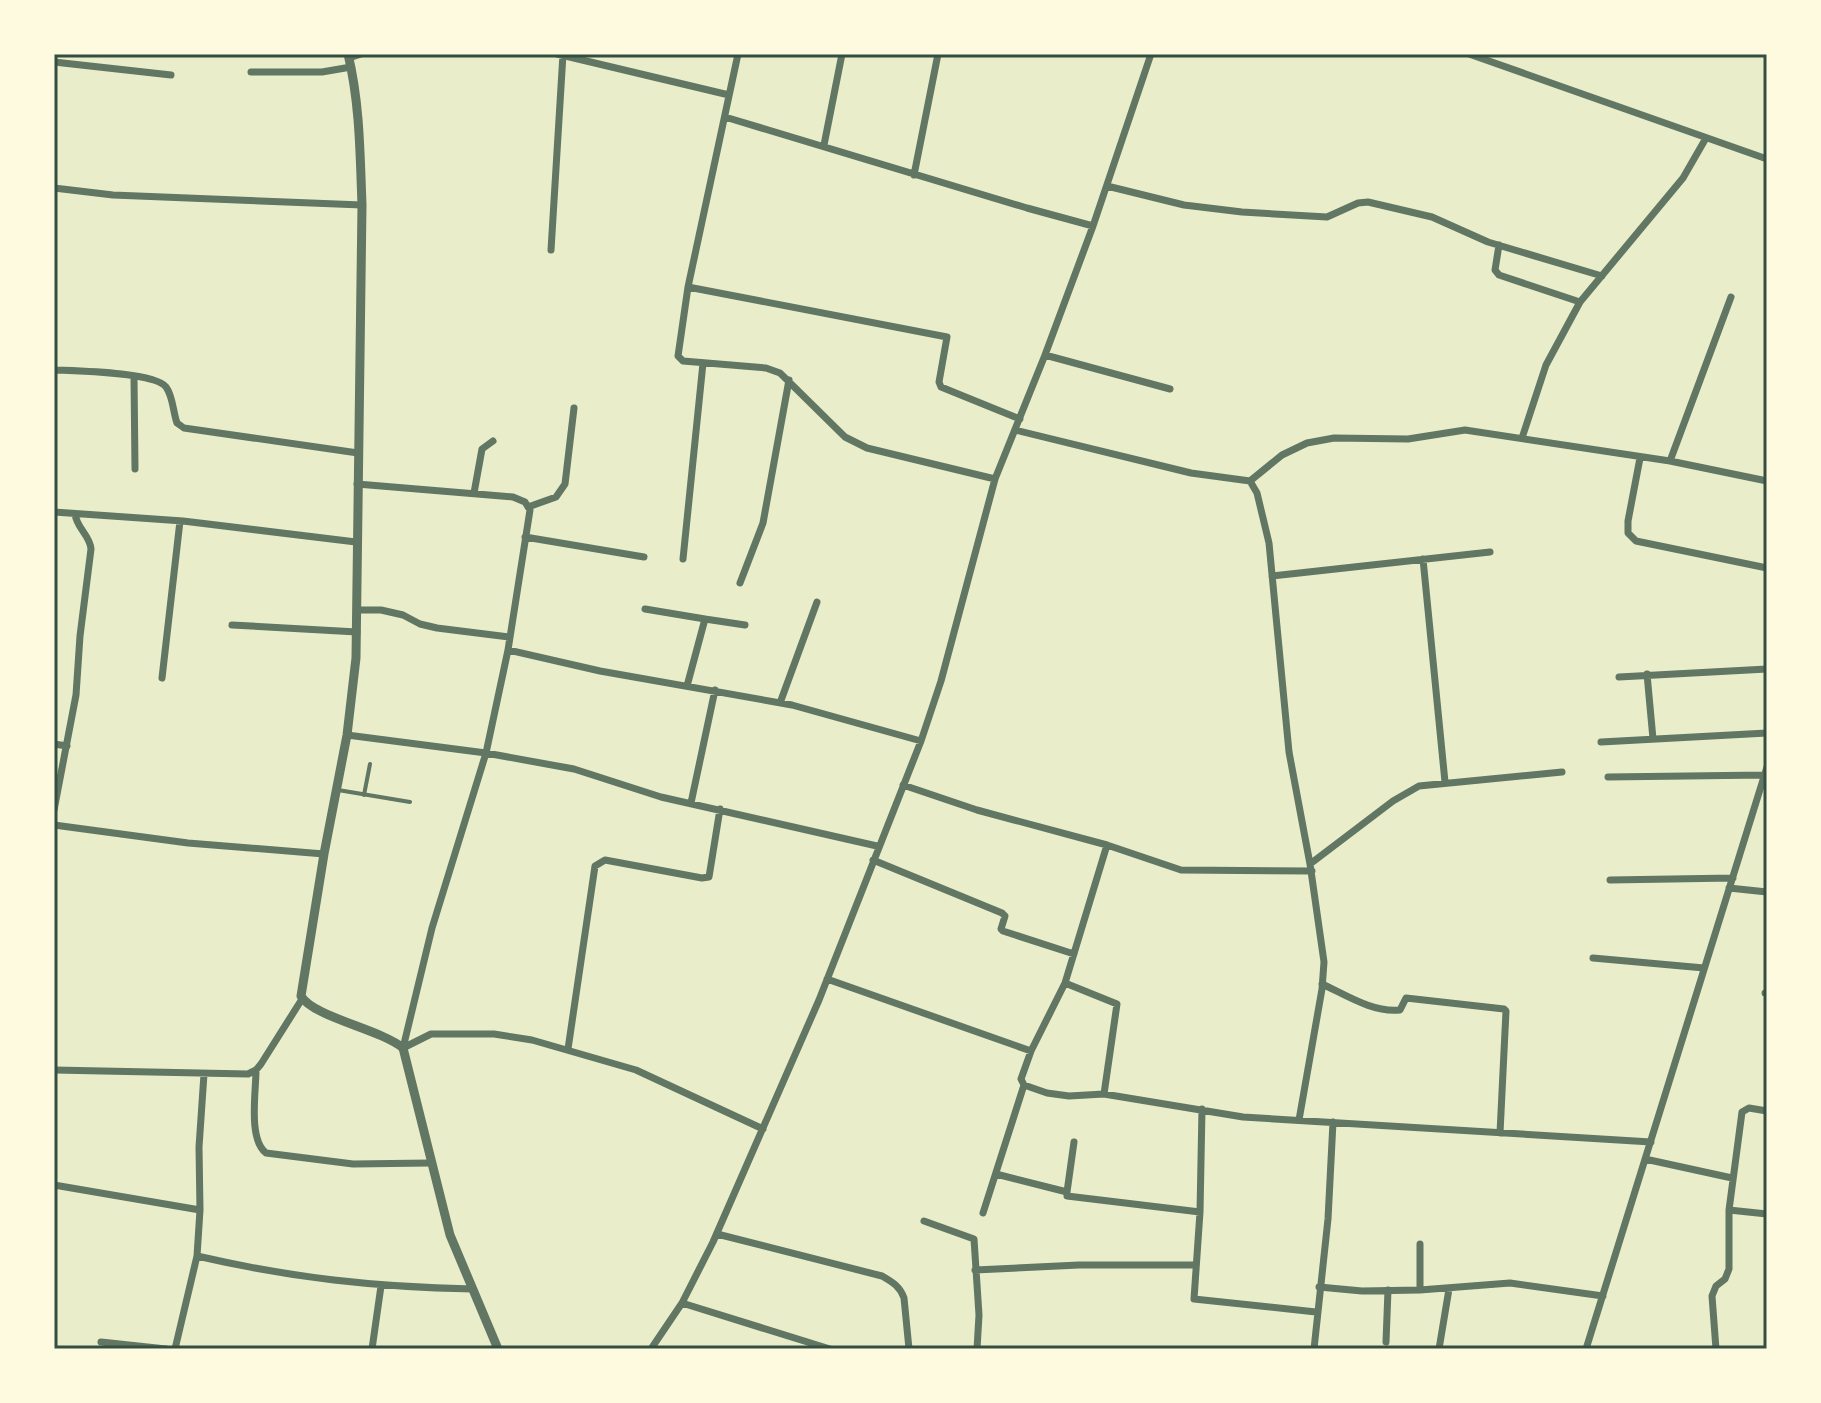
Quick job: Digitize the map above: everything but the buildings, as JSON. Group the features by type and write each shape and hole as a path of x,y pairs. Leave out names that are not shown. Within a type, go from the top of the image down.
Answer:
{"street":[{"path":"251,72 322,72 361,54"},
{"path":"551,250 561,54 729,95"},
{"path":"738,54 688,287 678,356 683,361 766,368 780,373 845,437 855,443 995,479"},
{"path":"824,145 842,54"},
{"path":"914,175 938,54"},
{"path":"651,1349 682,1303 717,1234 827,979 921,741 941,681 995,479 1093,226 1151,54"},
{"path":"1469,54 1767,159"},
{"path":"54,1070 248,1074 256,1070 302,999 324,854 347,735 357,632 362,205 360,136 349,60"},
{"path":"54,62 171,75"},
{"path":"725,117 1093,226"},
{"path":"1522,438 1546,365 1580,302 1683,178 1706,138"},
{"path":"1107,186 1184,205 1266,214 1327,217 1358,203 1368,202 1432,217 1499,245 1602,276"},
{"path":"54,188 113,195 362,205"},
{"path":"1499,245 1495,270 1499,275 1580,302"},
{"path":"688,287 947,337 939,382 941,387 1020,419"},
{"path":"1670,461 1731,297"},
{"path":"1045,355 1170,389"},
{"path":"683,559 703,363"},
{"path":"54,370 153,379 165,387 180,427 358,453"},
{"path":"134,377 135,469"},
{"path":"740,583 763,523 789,380"},
{"path":"528,507 556,497 565,484 574,408"},
{"path":"1015,430 1191,473 1250,481 1282,455 1307,443 1368,436 1391,441 1465,430 1670,461 1767,481"},
{"path":"474,493 482,449 493,441"},
{"path":"1640,458 1628,521 1628,533 1636,541 1767,568"},
{"path":"1250,481 1263,514 1269,543 1289,752 1311,868 1324,962 1299,1120"},
{"path":"357,484 513,497 525,502 528,507 508,650 486,753 432,928 403,1048 450,1235 498,1349"},
{"path":"54,512 180,521 356,542"},
{"path":"54,810 76,695 91,549 89,539 78,528 75,514"},
{"path":"162,678 180,521"},
{"path":"525,537 644,557"},
{"path":"1272,576 1490,552"},
{"path":"1423,559 1445,782"},
{"path":"780,703 817,602"},
{"path":"645,609 745,625"},
{"path":"357,610 381,610 437,628 509,637"},
{"path":"687,686 705,619"},
{"path":"232,625 357,632"},
{"path":"508,650 600,671 780,703 921,741"},
{"path":"1619,677 1767,669"},
{"path":"1647,674 1653,739"},
{"path":"691,803 715,690"},
{"path":"1601,742 1767,733"},
{"path":"347,735 486,753 574,769 661,797 877,846"},
{"path":"54,744 67,746"},
{"path":"1586,1349 1766,771 1608,777"},
{"path":"903,785 1181,870 1311,868 1411,789 1445,782 1562,772"},
{"path":"568,1049 595,866 605,860 709,877 720,809"},
{"path":"54,825 188,843 324,854"},
{"path":"1107,845 1065,983 1031,1051 1021,1079 1024,1085 1069,1096 1104,1094 1243,1117 1651,1142"},
{"path":"873,860 1002,913 1005,916 1001,927 1003,931 1074,954"},
{"path":"1610,880 1733,878"},
{"path":"1729,888 1767,892"},
{"path":"1593,958 1704,968"},
{"path":"827,979 1031,1051"},
{"path":"1065,983 1117,1004 1104,1094"},
{"path":"1322,984 1375,1009 1388,1011 1400,1010 1406,998 1504,1009 1500,1133"},
{"path":"302,999 403,1048"},
{"path":"403,1048 431,1034 512,1036 636,1070 763,1129"},
{"path":"256,1070 255,1134 258,1145 266,1153 353,1164 430,1163"},
{"path":"175,1349 197,1256 204,1074"},
{"path":"983,1213 1024,1085"},
{"path":"1716,1349 1712,1296 1729,1269 1729,1210 1742,1112 1749,1108 1767,1111"},
{"path":"1202,1109 1194,1299 1316,1312"},
{"path":"1314,1349 1328,1219 1333,1122"},
{"path":"1074,1142 1067,1196 1200,1212"},
{"path":"1645,1159 1732,1178"},
{"path":"996,1174 1067,1192"},
{"path":"54,1185 200,1210"},
{"path":"1729,1210 1767,1214"},
{"path":"924,1221 974,1239 979,1315 977,1349"},
{"path":"717,1234 882,1276 893,1282 902,1290 904,1298 909,1349"},
{"path":"1420,1244 1420,1290"},
{"path":"197,1256 279,1274 381,1286 473,1289"},
{"path":"975,1270 1079,1265 1196,1265"},
{"path":"1319,1287 1420,1290 1510,1283 1603,1296"},
{"path":"372,1349 381,1286"},
{"path":"1439,1349 1449,1289"},
{"path":"1386,1342 1388,1290"},
{"path":"682,1303 830,1349"},
{"path":"101,1342 166,1349"}],"lane":[{"path":"364,795 370,764"},
{"path":"335,790 410,802"}]}
